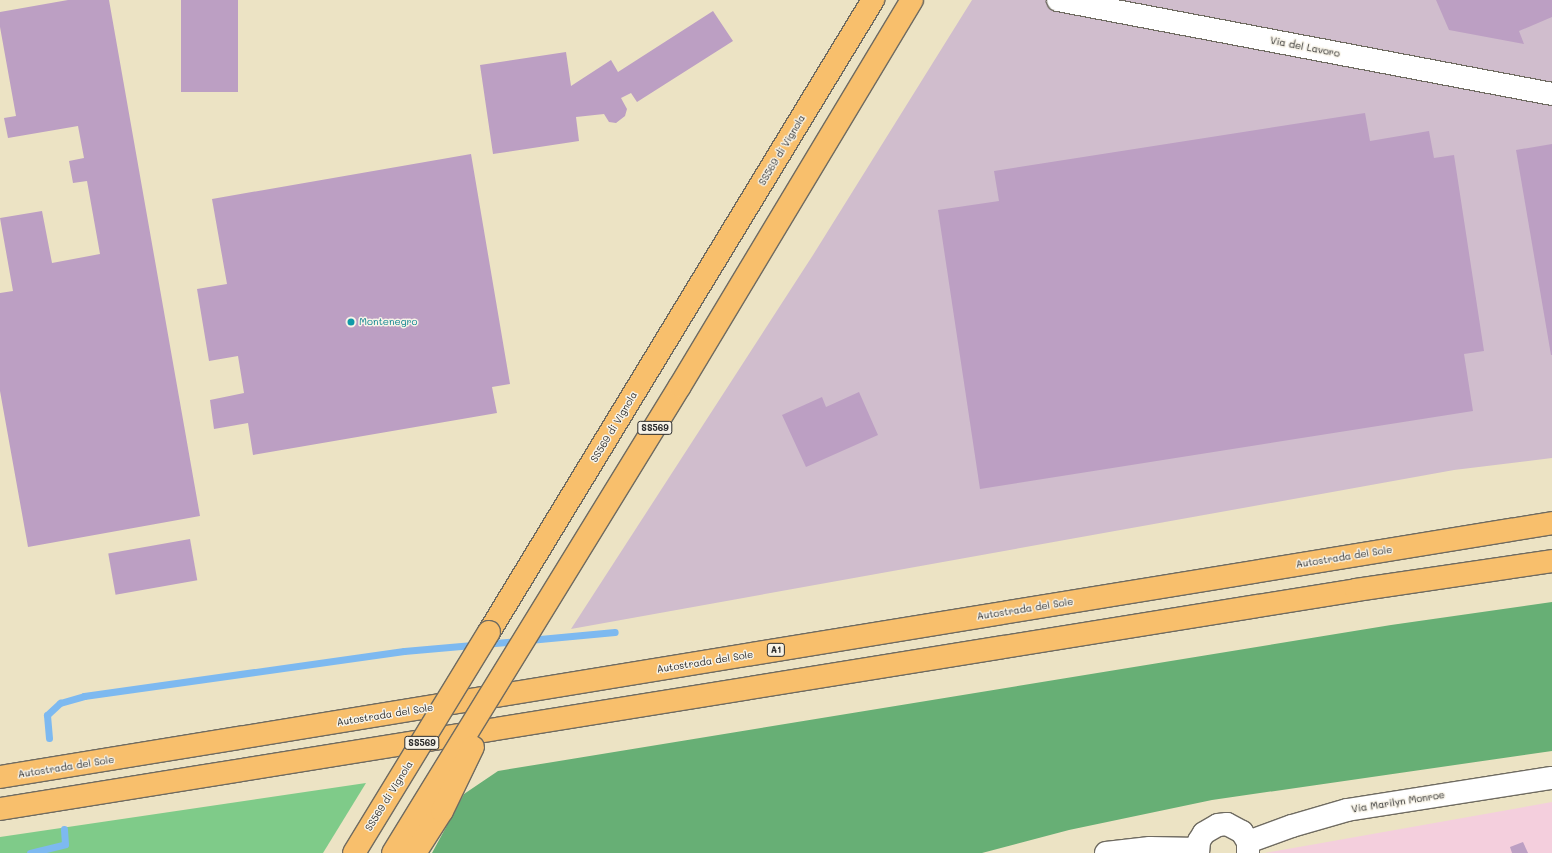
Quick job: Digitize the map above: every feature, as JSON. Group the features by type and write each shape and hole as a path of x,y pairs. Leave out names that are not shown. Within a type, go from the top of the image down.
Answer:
{"highway":[{"name":"SS569 di Vignola","path":"354,853 873,0"},
{"name":"SS569","path":"393,853 538,617 912,0"},
{"name":"Autostrada del Sole","path":"0,777 1552,523"},
{"path":"0,809 1356,590 1552,561"},
{"path":"415,853 442,811 538,617"}],"street":[{"name":"Via del Lavoro","path":"1058,0 1552,94"},
{"name":"Via Marilyn Monroe","path":"1248,848 1292,826 1347,810 1552,778"},
{"path":"1106,853 1150,848 1198,851 1204,833 1218,824 1235,827 1248,848"}],"shaded area":[{"path":"972,0 1552,0 1552,458 1454,470 571,629 813,255"},
{"path":"1552,802 1552,853 1265,853 1316,844"}],"green space":[{"path":"1552,602 1552,751 1212,800 1069,830 982,853 432,853 464,794 498,771 1391,625"},
{"path":"366,783 323,853 0,853 0,837"}],"building":[{"path":"68,0 109,0 200,516 28,547 0,391 0,293 13,291 0,218 42,211 52,263 100,254 87,181 73,183 69,161 84,158 78,126 8,138 4,118 16,116 0,27 0,12"},
{"path":"181,0 238,0 238,92 181,92"},
{"path":"1436,0 1552,0 1552,17 1519,31 1524,44 1449,30"},
{"path":"713,11 733,41 637,102 631,93 621,98 627,109 625,116 616,123 609,122 604,114 576,117 579,141 493,154 480,65 566,52 571,86 611,60 618,72"},
{"path":"1365,113 1370,141 1429,131 1434,158 1454,155 1484,351 1464,354 1473,411 980,489 938,210 999,201 994,171"},
{"path":"1552,144 1552,355 1551,355 1516,150"},
{"name":"Montenegro","path":"471,154 510,384 492,387 497,413 253,455 248,423 214,429 210,400 244,393 238,356 209,361 197,289 227,284 212,199"},
{"path":"859,392 878,435 806,467 782,415 822,397 826,407"},
{"path":"190,539 197,580 116,595 108,553"},
{"path":"1523,842 1528,853 1512,853 1510,847"}],"waterway":[{"path":"529,640 615,632"},
{"path":"49,738 47,715 60,703 84,696 404,651 519,641"},
{"path":"30,853 65,844 64,829"}],"place":[{"name":"Montenegro","path":"351,322"}]}
